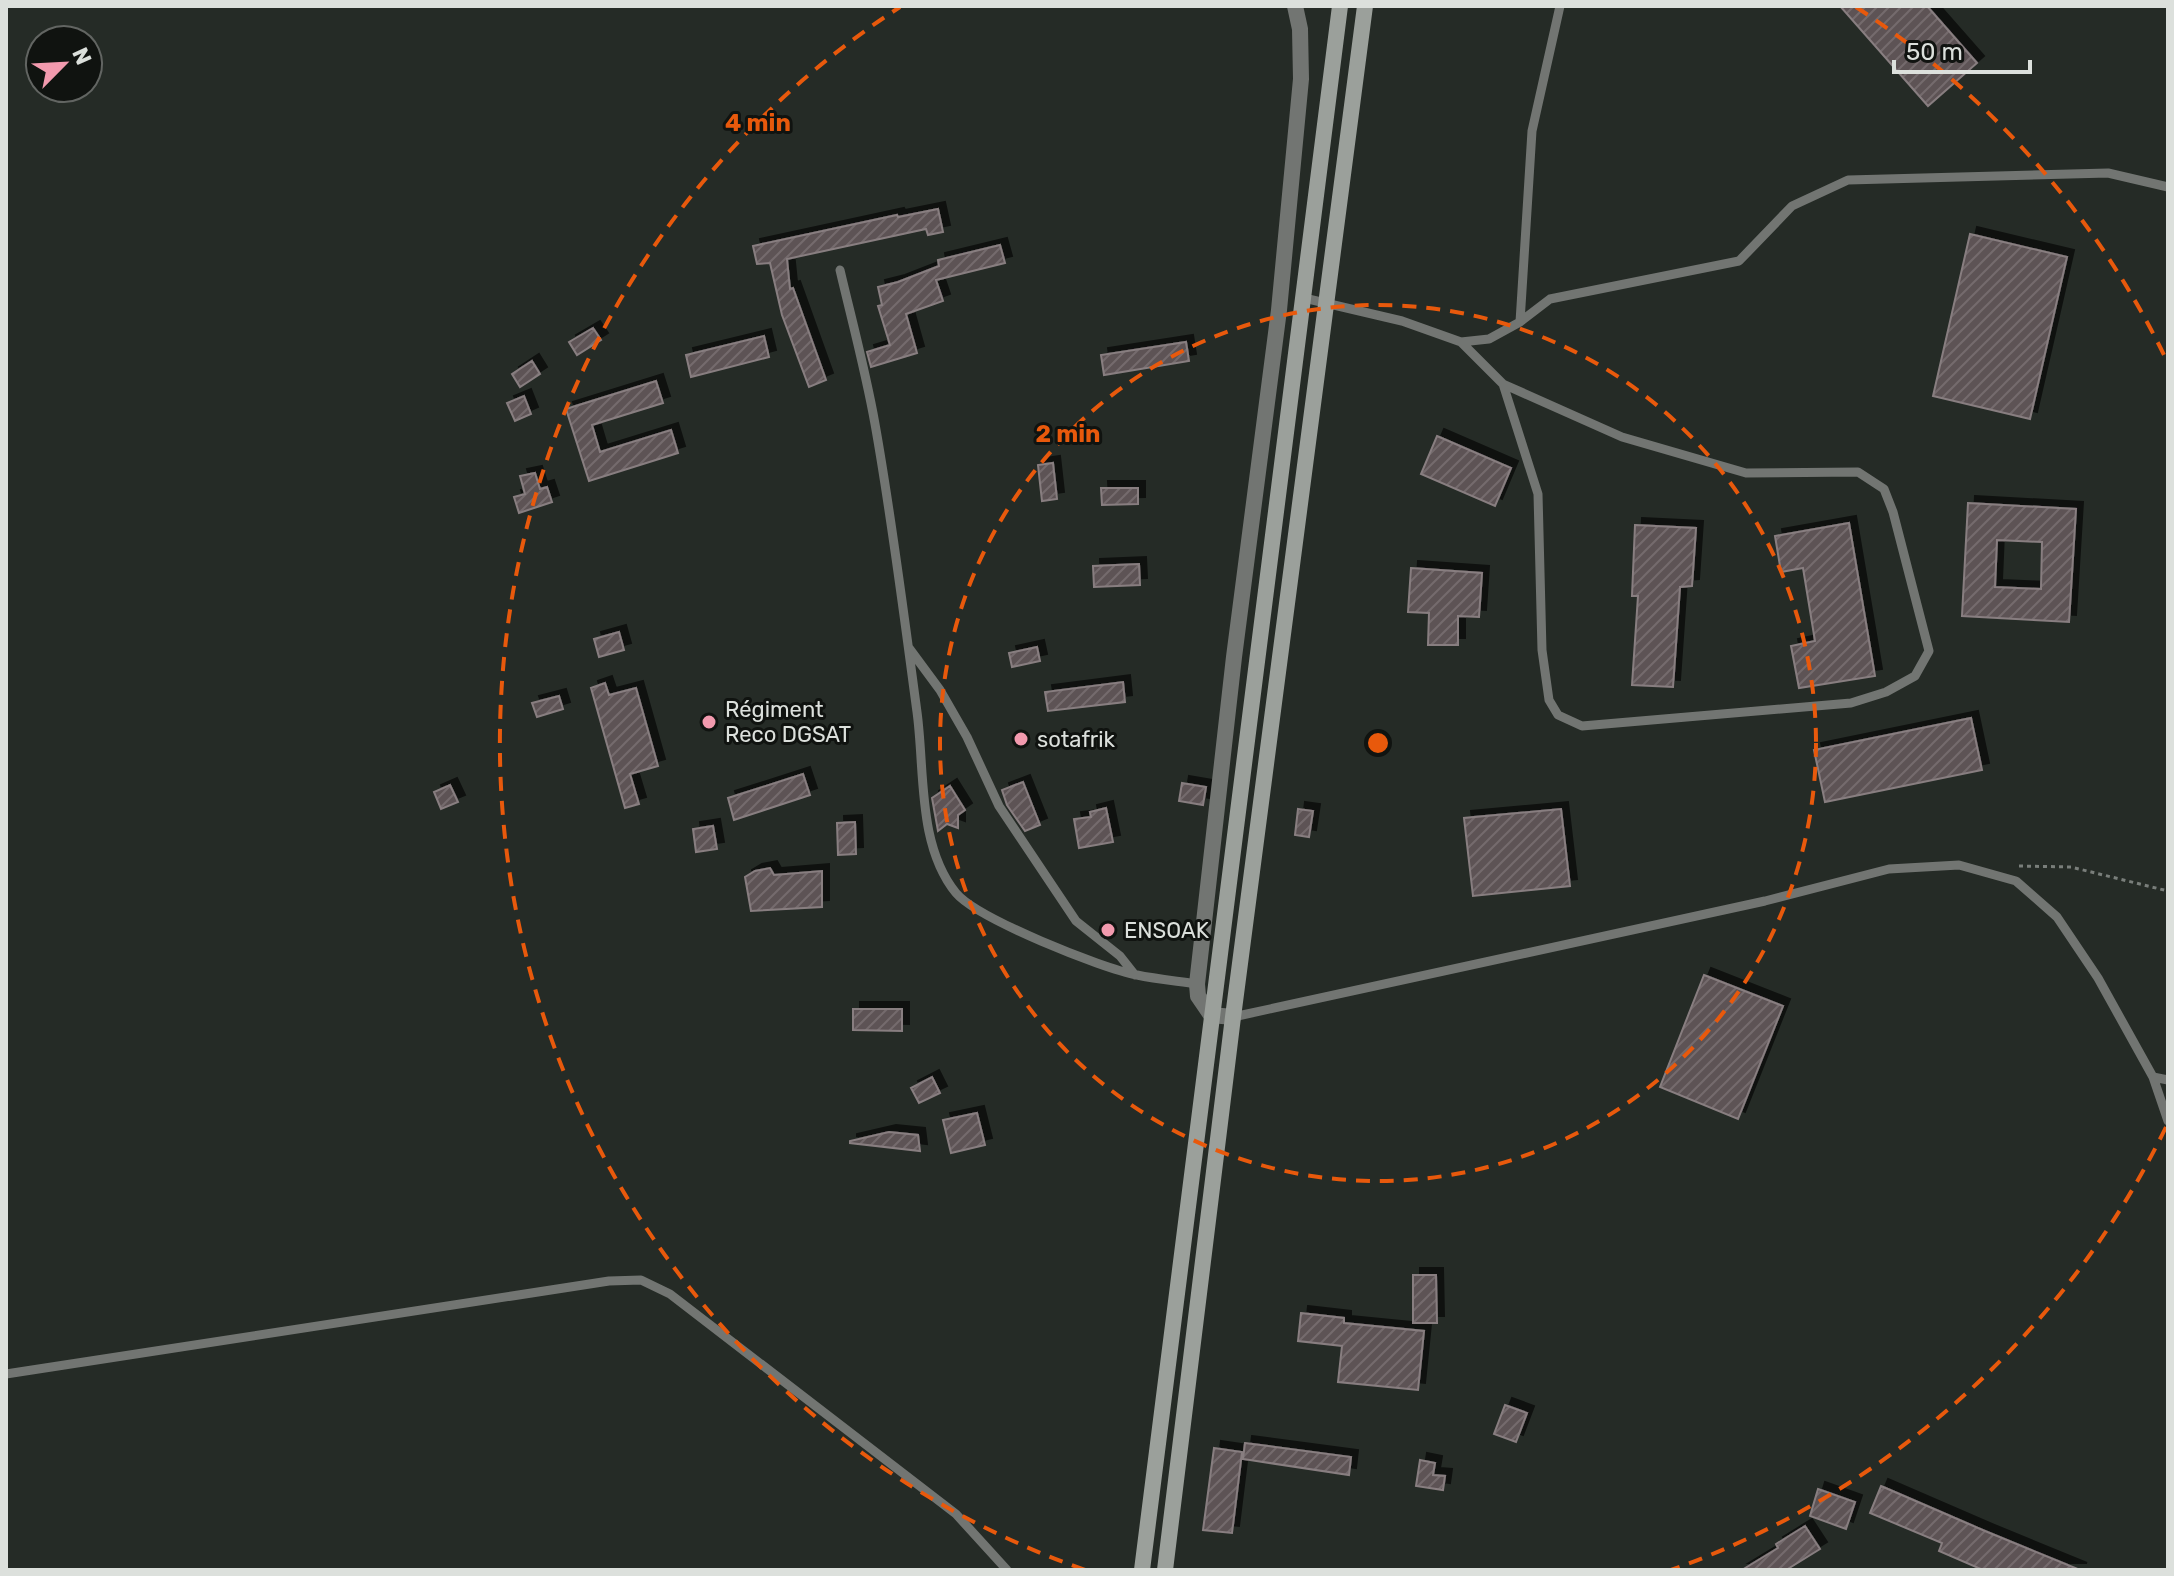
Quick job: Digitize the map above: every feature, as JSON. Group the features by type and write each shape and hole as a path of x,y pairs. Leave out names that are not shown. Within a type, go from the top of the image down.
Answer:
{"street":[{"path":"1211,1015 1198,996 1197,984 1234,657 1279,310 1301,79 1300,29 1295,6"},
{"path":"1142,1570 1340,6"},
{"path":"1165,1570 1233,1017 1365,6"},
{"path":"1211,1015 1233,1017"}],"lane":[{"path":"1520,322 1532,131 1560,6"},
{"path":"1461,342 1489,339 1520,322 1550,299 1739,261 1792,206 1848,180 2108,173 2168,187"},
{"path":"840,270 875,421 908,646 931,839 954,891 967,905 1018,931 1091,960 1135,975 1197,984"},
{"path":"1304,298 1402,321 1461,342 1503,384 1622,437 1746,473 1858,472 1884,489 1893,512 1929,651 1915,676 1886,692 1851,703 1582,726 1558,715 1549,700 1542,650 1538,494 1503,384"},
{"path":"908,646 940,690 967,737 999,806 1076,921 1120,956 1135,975"},
{"path":"1233,1017 1765,901 1889,869 1959,865 2016,881 2057,917 2098,978 2153,1077 2168,1121"},
{"path":"2153,1077 2168,1080"},
{"path":"6,1374 609,1281 641,1280 670,1294 956,1514 1007,1570"}],"path":[{"path":"2007,866 2071,867 2168,891"}],"building":[{"path":"1840,6 1927,6 1977,63 1928,106"},
{"path":"938,209 943,232 928,235 926,229 787,259 790,289 793,288 826,380 809,387 782,315 770,263 757,264 753,246"},
{"path":"1970,234 2067,257 2030,419 1933,396"},
{"path":"1000,245 1005,263 936,280 943,301 906,314 917,353 871,367 867,352 890,345 878,306 882,305 878,287 939,266 938,260"},
{"path":"593,328 601,340 577,355 569,342"},
{"path":"764,336 769,357 691,377 686,355"},
{"path":"1186,342 1189,361 1104,375 1101,355"},
{"path":"532,361 540,374 520,387 512,374"},
{"path":"656,381 663,403 592,425 600,452 671,430 678,453 589,481 566,409"},
{"path":"524,396 531,414 515,421 507,403"},
{"path":"1437,436 1511,468 1495,506 1421,474"},
{"path":"1053,463 1057,499 1042,501 1038,465"},
{"path":"535,473 540,489 547,487 552,502 519,513 514,497 525,494 520,476"},
{"path":"1101,488 1138,488 1138,504 1102,505"},
{"path":"1968,503 2076,509 2069,622 1962,616","holes":["1997,540 2042,542 2041,589 1995,587"]},
{"path":"1849,523 1875,676 1799,688 1791,646 1815,641 1803,568 1781,572 1775,536"},
{"path":"1635,525 1696,528 1692,586 1680,587 1673,687 1632,685 1638,596 1632,596"},
{"path":"1139,564 1140,585 1094,587 1093,566"},
{"path":"1411,568 1482,573 1479,617 1458,616 1458,645 1428,645 1429,613 1408,612"},
{"path":"619,632 624,650 599,657 594,639"},
{"path":"1037,647 1040,661 1012,667 1009,653"},
{"path":"1123,682 1125,702 1048,711 1045,692"},
{"path":"605,683 609,695 636,688 658,766 630,774 639,804 625,808 591,688"},
{"path":"559,696 563,709 537,717 532,703"},
{"path":"1971,718 1982,770 1825,802 1814,750"},
{"path":"803,774 810,795 734,820 728,798"},
{"path":"1023,782 1040,825 1025,831 1007,805 1002,790"},
{"path":"1182,783 1206,787 1203,805 1179,801"},
{"path":"450,785 458,802 441,809 434,792"},
{"path":"950,786 965,810 958,815 958,828 947,824 938,831 932,798"},
{"path":"1106,808 1113,842 1079,848 1074,819 1091,817 1090,812"},
{"path":"1298,809 1313,811 1309,837 1295,835"},
{"path":"1561,809 1570,886 1473,896 1464,818"},
{"path":"855,822 856,854 838,855 837,823"},
{"path":"713,826 717,849 696,852 693,829"},
{"path":"770,868 774,875 822,871 822,907 751,911 745,877"},
{"path":"1704,975 1783,1006 1738,1119 1660,1087"},
{"path":"853,1009 902,1009 902,1031 853,1030"},
{"path":"932,1077 940,1093 919,1103 911,1088"},
{"path":"977,1113 985,1145 951,1153 943,1120"},
{"path":"889,1132 918,1135 920,1151 850,1143 850,1141"},
{"path":"1413,1275 1436,1275 1437,1323 1413,1323"},
{"path":"1301,1313 1344,1318 1344,1323 1424,1331 1418,1390 1338,1382 1342,1346 1298,1341"},
{"path":"1505,1405 1527,1413 1516,1442 1494,1434"},
{"path":"1245,1443 1351,1457 1349,1475 1243,1459"},
{"path":"1214,1448 1242,1452 1232,1533 1203,1530"},
{"path":"1420,1460 1435,1463 1433,1475 1445,1476 1443,1490 1416,1486"},
{"path":"1881,1486 2080,1570 1983,1570 1939,1551 1942,1543 1870,1513"},
{"path":"1818,1489 1855,1502 1846,1529 1810,1516"},
{"path":"1805,1526 1820,1549 1786,1570 1742,1570 1778,1548 1776,1544"}],"place":[{"name":"Régiment Reco DGSAT","path":"709,722"},
{"name":"sotafrik","path":"1021,739"},
{"name":"ENSOAK","path":"1108,930"}]}
